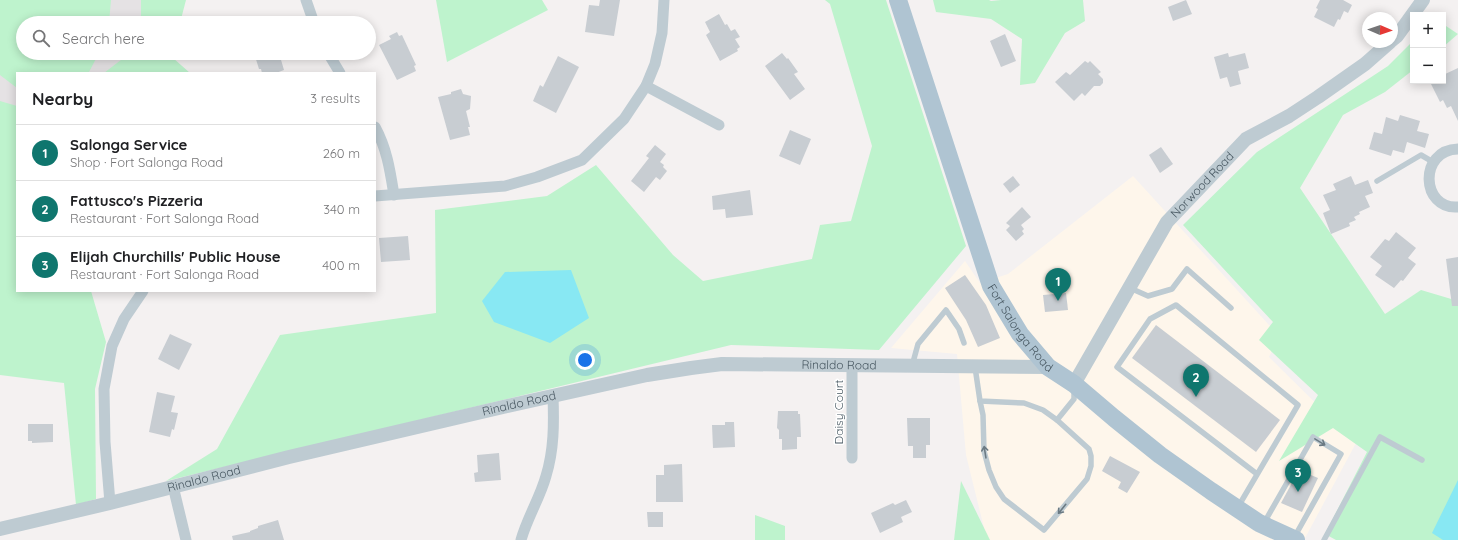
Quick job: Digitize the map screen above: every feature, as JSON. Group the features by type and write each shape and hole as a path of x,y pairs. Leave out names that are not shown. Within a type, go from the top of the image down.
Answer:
{"main road":[{"name":"Fort Salonga Road","path":"898,0 991,286 1020,334 1048,367 1074,384 1160,455 1237,509 1263,525 1295,539"}],"street":[{"path":"306,0 312,16"},
{"path":"376,196 505,186 537,177 582,160 624,119 646,86 655,64 662,33 664,0"},
{"name":"Norwood Road","path":"1398,35 1423,0"},
{"name":"Norwood Road","path":"1074,384 1167,222 1246,139 1289,116 1312,101 1365,64 1383,48"},
{"path":"332,60 339,72"},
{"path":"646,86 719,125"},
{"path":"376,129 383,142 390,167 394,195"},
{"path":"1458,149 1448,151 1440,155 1429,171 1428,181 1431,191 1437,199 1445,205 1458,207"},
{"path":"110,503 105,442 104,389 112,346 124,319 141,292"},
{"name":"Rinaldo Road","path":"0,529 110,503 288,457 647,375 691,368 722,364 1048,367"},
{"name":"Daisy Court","path":"852,365 852,458"},
{"path":"521,540 546,477 554,431 553,396"},
{"path":"173,486 186,540"}],"lane":[{"path":"1377,181 1422,156 1434,162"},
{"path":"1130,288 1148,296 1172,289 1187,270 1231,308"},
{"path":"1237,509 1298,404 1176,305 1150,319 1117,367 1257,474"},
{"path":"912,366 918,344 946,310 959,329 964,343"},
{"path":"974,366 980,401 983,415 984,451 989,470 996,487 1004,499 1044,530 1087,478 1091,466 1089,449 1057,420 1043,410 1024,403 980,401"},
{"path":"1057,420 1074,398 1074,384"},
{"path":"1324,540 1380,437 1422,460"},
{"path":"1263,525 1313,438 1341,454 1295,539"}],"shaded area":[{"path":"0,0 147,0 148,16 16,16 16,60 150,60 150,72 16,72 16,152 0,155"},
{"path":"1133,176 1279,336 1269,357 1356,443 1304,540 987,540 966,455 957,354 891,348 965,261 980,283 1008,274"}],"green space":[{"path":"0,0 111,0 110,16 16,16 16,60 95,60 89,72 16,72 16,87 0,75"},
{"path":"141,0 186,0 182,16 141,16"},
{"path":"436,0 542,0 548,10 447,62"},
{"path":"825,0 886,0 966,246 879,350 731,345 166,481 217,449 280,335 436,313 435,210 547,196 596,165 673,255 703,281 812,259 820,225 851,221 872,146 830,4"},
{"path":"933,0 1083,0 1085,21 1065,33 1035,83 1020,85 1022,39 991,19 936,12"},
{"path":"1446,26 1458,34 1446,44"},
{"path":"1410,44 1410,72 1385,92 1343,115 1300,188 1385,314 1421,290 1458,301 1458,540 1336,540 1325,534 1367,452 1333,428 1279,461 1318,395 1259,340 1273,322 1183,225 1257,152 1388,66"},
{"path":"121,60 175,60 189,72 105,72"},
{"path":"0,101 16,106 16,292 91,292 106,342 95,389 96,499 76,505 64,383 0,375"},
{"path":"961,481 990,540 954,540"},
{"path":"755,515 785,526 785,540 755,540"}],"water":[{"path":"571,270 589,318 550,343 494,322 482,301 505,272"},
{"path":"1458,480 1458,540 1443,540 1432,533"}],"building":[{"path":"600,0 620,0 614,36 585,32 589,5 599,6"},
{"path":"1186,0 1192,14 1173,21 1168,7"},
{"path":"1320,0 1343,0 1352,5 1348,13 1344,11 1340,20 1338,19 1334,27 1314,17"},
{"path":"719,14 725,25 727,24 731,31 735,29 740,37 735,39 740,47 737,49 738,51 720,61 706,35 710,32 705,22"},
{"path":"397,32 399,36 402,35 416,65 414,66 416,71 397,80 379,45 391,39 389,36"},
{"path":"1005,34 1016,61 1001,67 990,41"},
{"path":"782,53 787,59 788,58 798,72 794,74 805,89 790,100 765,66"},
{"path":"1228,53 1229,57 1245,53 1249,68 1238,71 1241,84 1230,87 1227,77 1220,79 1214,57"},
{"path":"558,56 579,67 556,113 533,101 540,85 543,87"},
{"path":"256,60 281,60 284,70 279,72 262,72 261,69 259,69"},
{"path":"1085,61 1088,63 1090,61 1101,72 1098,74 1103,79 1103,83 1100,86 1094,86 1085,96 1082,93 1074,101 1055,82 1066,72 1070,75"},
{"path":"1458,68 1458,121 1451,106 1447,108 1443,100 1440,102 1431,84 1446,84 1446,74"},
{"path":"461,89 463,94 471,96 470,109 466,111 470,127 468,127 470,135 450,140 438,97 451,94 451,92"},
{"path":"1400,115 1420,121 1417,131 1429,134 1425,148 1407,142 1404,153 1393,150 1391,156 1369,149 1374,132 1382,134 1386,117 1398,121"},
{"path":"790,130 811,139 800,165 779,156"},
{"path":"655,145 666,154 660,162 664,165 663,167 667,171 660,180 656,177 644,192 631,181 649,158 646,156"},
{"path":"1161,147 1173,164 1160,173 1149,155"},
{"path":"1013,176 1020,185 1010,193 1003,184"},
{"path":"1351,176 1355,185 1368,180 1373,193 1365,196 1370,207 1359,212 1360,214 1354,217 1356,220 1349,223 1350,226 1331,234 1323,213 1330,210 1323,195 1336,190 1333,184"},
{"path":"750,190 753,215 726,218 725,209 713,210 712,196"},
{"path":"1022,207 1031,217 1021,225 1024,229 1022,231 1024,234 1016,241 1006,230 1010,226 1006,223"},
{"path":"1396,232 1416,248 1408,258 1416,264 1403,281 1401,280 1394,288 1375,275 1382,266 1370,257 1385,239 1389,241"},
{"path":"408,236 410,260 381,262 379,238"},
{"path":"1458,257 1458,306 1452,306 1446,259"},
{"path":"965,275 986,305 1000,338 978,347 966,320 945,288"},
{"path":"1066,293 1068,310 1045,312 1043,295"},
{"path":"1156,325 1280,420 1256,452 1132,358"},
{"path":"170,334 192,344 179,370 158,359"},
{"path":"157,392 175,396 171,412 178,413 174,430 172,429 170,437 149,432"},
{"path":"778,411 798,411 798,414 800,414 801,437 797,437 797,449 782,450 782,439 779,439 779,430 777,428"},
{"path":"907,418 930,418 930,445 926,445 926,458 913,458 913,446 908,446"},
{"path":"725,422 734,422 735,447 713,448 712,425 725,425"},
{"path":"28,424 53,424 53,442 32,443 32,441 28,441"},
{"path":"499,453 501,480 475,482 474,473 478,472 477,455"},
{"path":"1110,456 1140,472 1127,493 1118,488 1121,482 1102,471"},
{"path":"682,464 683,502 656,502 656,475 664,475 664,465"},
{"path":"1299,470 1318,478 1302,512 1281,503"},
{"path":"906,500 912,512 901,517 903,522 880,533 871,513 893,503 895,505"},
{"path":"647,512 663,512 663,527 648,527"},
{"path":"278,520 284,540 233,540 232,536 250,532 258,528 258,526"}],"place":[{"name":"Salonga Service","path":"1058,301"},
{"name":"Fattusco's Pizzeria","path":"1196,397"},
{"name":"Elijah Churchills' Public House","path":"1298,492"}]}
